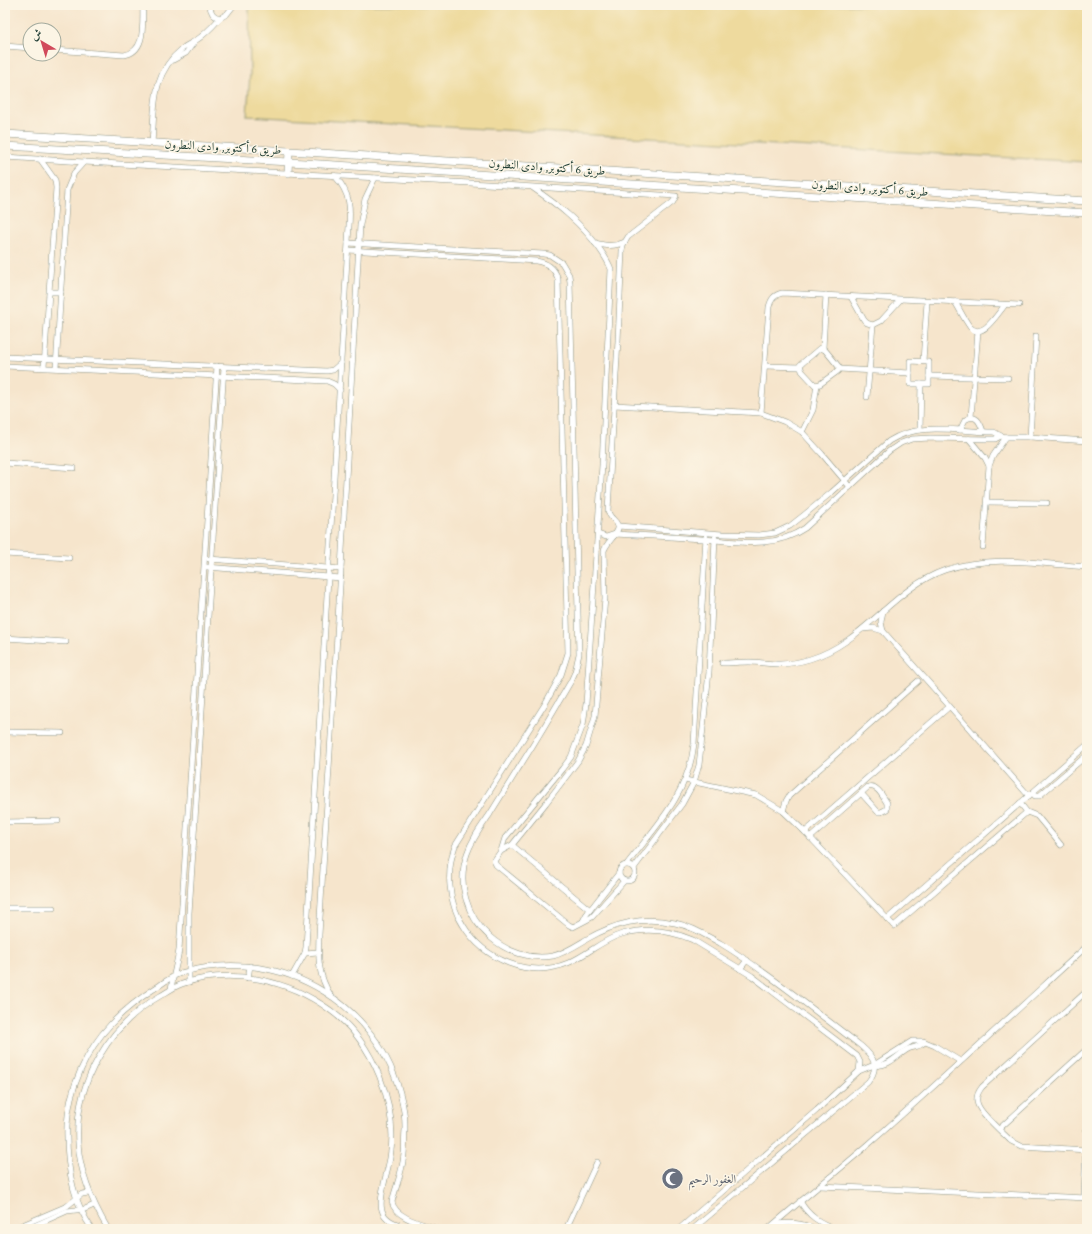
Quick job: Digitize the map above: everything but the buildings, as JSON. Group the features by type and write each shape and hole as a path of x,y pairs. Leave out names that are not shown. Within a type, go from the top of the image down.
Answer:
{"street":[{"path":"62,51 124,55 131,53 136,49 141,41 143,5"},
{"path":"152,143 158,84 162,73 172,60 186,53 220,18 227,14 234,5"},
{"path":"209,6 214,15 220,18"},
{"path":"5,46 22,47"},
{"name":"طريق 6 أكتوبر, وادى النطرون","path":"5,134 1087,201"},
{"path":"62,149 63,138"},
{"name":"طريق 6 أكتوبر, وادى النطرون","path":"5,146 289,162 1087,213"},
{"path":"288,173 290,151"},
{"path":"5,157 676,196 673,202 631,234 625,242 622,251 608,513 618,526 763,535 781,531 800,518 889,441 904,433 920,430 960,430 994,432 1004,437"},
{"path":"40,159 55,180 56,201 44,367"},
{"path":"56,368 67,190 71,178 84,162"},
{"path":"292,976 305,953 348,250 349,200 345,189 335,176"},
{"path":"331,996 321,977 318,965 318,952 360,225 365,199 375,178"},
{"path":"501,851 505,838 530,810 566,764 576,745 583,725 586,704 596,572 612,280 610,265 595,243 567,213 532,187"},
{"path":"56,201 66,201"},
{"path":"349,225 360,225"},
{"path":"595,243 613,246 625,242"},
{"path":"348,243 543,254 556,258 566,268 570,282 579,654 575,672 537,740 470,846 463,871 463,890 467,904 477,923 499,944 511,951 528,956 554,956 563,953 603,930 630,922 649,920 668,922 692,928 705,934 747,960 872,1057 874,1065 872,1077 868,1082 693,1229"},
{"path":"348,250 536,261 544,263 553,269 558,279 568,649 566,662 561,675 545,704 455,846 451,858 449,878 451,896 458,916 466,931 480,946 505,962 526,968 542,969 559,966 569,962 612,938 632,932 651,930 674,933 688,938 752,976 857,1056 860,1062 859,1071"},
{"path":"612,280 621,280"},
{"path":"50,292 61,292"},
{"path":"761,413 769,307 770,302 777,294 782,293 927,302 1019,305"},
{"path":"826,296 823,348 839,366 839,369"},
{"path":"851,297 865,322 873,325 882,321 900,300"},
{"path":"611,298 615,300 620,299"},
{"path":"923,361 927,302"},
{"path":"955,302 971,327 978,331 981,331 987,327 1005,305"},
{"path":"867,397 873,325"},
{"path":"609,329 619,329"},
{"path":"971,417 978,331"},
{"path":"1030,437 1036,336"},
{"path":"608,341 618,341"},
{"path":"800,367 801,364 818,349 823,348"},
{"path":"5,357 327,371 333,370 341,363"},
{"path":"910,361 923,361 929,362 929,384 910,384 910,361"},
{"path":"5,366 327,381 334,384 340,390"},
{"path":"171,989 172,977 176,968 179,950 217,366"},
{"path":"189,982 189,913 224,366"},
{"path":"765,366 800,367"},
{"path":"800,367 812,383 818,385"},
{"path":"802,432 813,410 818,385 839,369 910,373"},
{"path":"929,376 1008,378"},
{"path":"920,430 921,384"},
{"path":"614,405 761,413 785,422 802,432 850,487"},
{"path":"960,430 965,420 971,417 980,421 983,432"},
{"path":"983,547 989,466 1004,437"},
{"path":"598,534 606,538 615,534 755,543 771,542 792,537 812,522 889,451 901,443 920,439 995,439 1004,437 1030,437 1087,441"},
{"path":"969,439 985,458 989,466"},
{"path":"5,463 74,468"},
{"path":"602,465 610,465"},
{"path":"987,502 1047,503"},
{"path":"618,526 618,531 605,547 603,572 605,598 596,704 592,728 586,746 578,761 512,845 501,851 494,859 496,865 569,925 575,926 592,917 624,881 633,879 636,872 631,865 627,864"},
{"path":"633,527 633,535"},
{"path":"583,921 619,873 621,867 627,864 670,807 681,791 691,764 694,744 706,532"},
{"path":"634,868 677,812 688,795 699,765 710,655 716,533"},
{"path":"5,554 70,558"},
{"path":"566,556 577,556"},
{"path":"205,559 341,569"},
{"path":"722,663 750,662 779,664 809,659 839,647 924,579 961,565 1005,560 1087,566"},
{"path":"204,567 340,578"},
{"path":"596,572 603,572"},
{"path":"883,611 881,622 883,632"},
{"path":"863,629 873,628 883,632 949,707 1030,795 1039,796 1087,755"},
{"path":"5,638 66,642"},
{"path":"699,655 710,655"},
{"path":"783,811 786,800 789,796 918,681"},
{"path":"805,832 949,707"},
{"path":"5,732 62,733"},
{"path":"887,920 1087,745"},
{"path":"685,780 756,795 783,811 805,832 893,925 896,925 1027,812"},
{"path":"810,838 868,786 874,787 887,803 886,809 878,812 861,793"},
{"path":"1020,803 1027,812 1037,816 1061,844"},
{"path":"530,810 536,815"},
{"path":"5,822 58,821"},
{"path":"512,845 590,910"},
{"path":"619,873 620,878 624,881"},
{"path":"5,908 53,908"},
{"path":"768,1229 871,1142 1087,946"},
{"path":"305,953 318,952"},
{"path":"740,969 747,960"},
{"path":"92,1229 76,1199 69,1171 67,1144 68,1114 74,1089 82,1068 103,1032 119,1014 134,1002 172,977 206,967 231,965 250,966 281,972 313,984 331,996 365,1025 387,1059 398,1084 405,1116 404,1154 392,1202 396,1211 404,1216 437,1229"},
{"path":"248,978 250,966"},
{"path":"752,976 758,968"},
{"path":"108,1229 94,1205 81,1168 78,1142 78,1116 89,1077 103,1049 117,1031 151,1000 182,984 228,976 275,982 305,995 331,1011 353,1032 366,1050 384,1087 391,1117 392,1147 381,1199 382,1212 388,1220 410,1229"},
{"path":"1086,1150 1021,1146 1011,1141 999,1129 980,1108 977,1100 979,1091 1087,991"},
{"path":"679,1229 817,1110 859,1071 874,1065 879,1066 889,1063 907,1050 920,1046 925,1042 935,1046 960,1061"},
{"path":"999,1129 1087,1049"},
{"path":"68,1114 78,1116"},
{"path":"820,1186 1085,1198 1087,1116"},
{"path":"566,1229 597,1162"},
{"path":"386,1181 397,1183"},
{"path":"12,1229 67,1206 82,1194 89,1193"},
{"path":"800,1201 808,1214 818,1221 836,1229"},
{"path":"27,1229 67,1211 94,1205"},
{"path":"706,1206 713,1213"},
{"path":"774,1224 806,1224 814,1229 818,1221"}],"sand":[{"path":"249,5 1087,5 1087,162 247,116 250,74"}],"place":[{"name":"الغفور الرحيم","path":"673,1179"}]}
